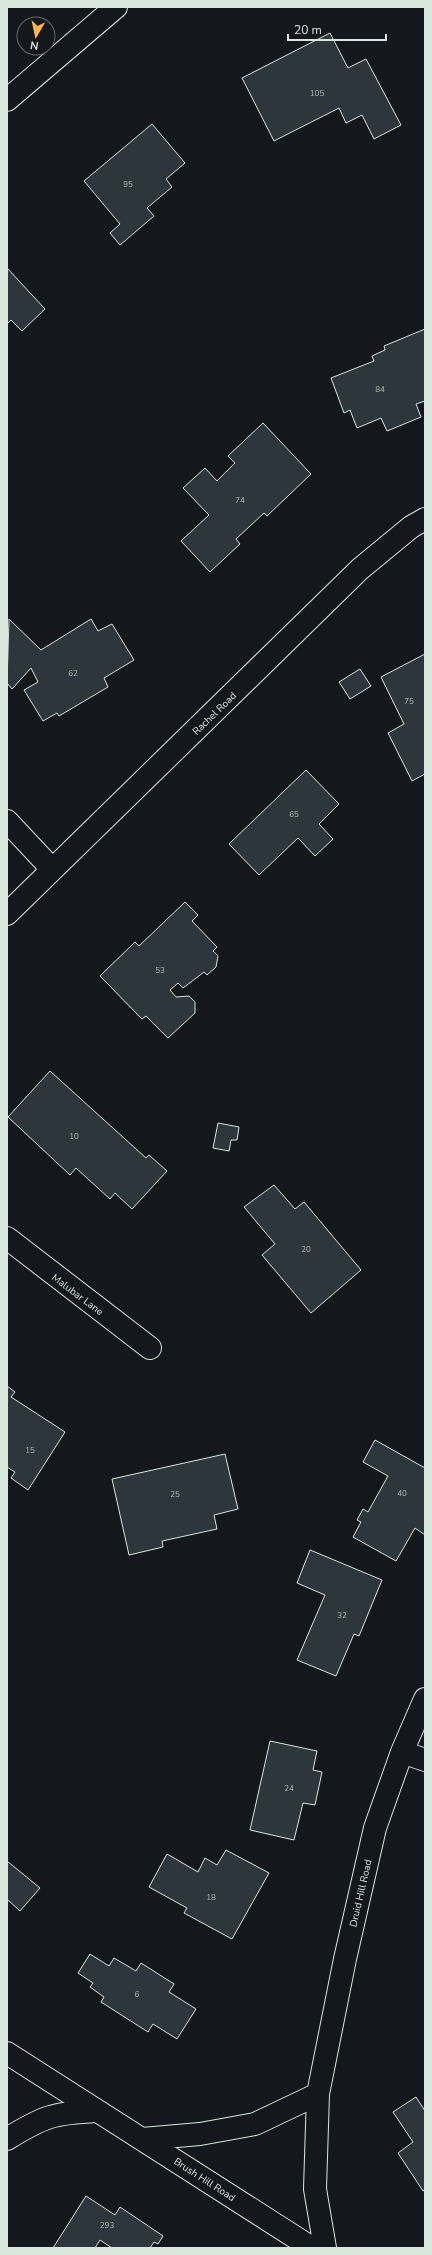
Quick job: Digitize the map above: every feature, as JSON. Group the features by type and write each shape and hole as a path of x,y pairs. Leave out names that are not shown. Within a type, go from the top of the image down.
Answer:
{"street":[{"path":"7,100 116,7"},
{"name":"Rachel Road","path":"7,914 360,570 411,527 425,519"},
{"path":"7,821 52,869"},
{"name":"Malubar Lane","path":"7,1238 150,1348"},
{"name":"Druid Hill Road","path":"325,2248 315,2189 318,2094 345,1959 375,1828 402,1752 425,1699"},
{"path":"402,1752 425,1760"},
{"name":"Brush Hill Road","path":"7,2053 312,2248"},
{"path":"142,2140 200,2134 255,2124 318,2094"},
{"path":"7,2139 38,2120 63,2113 97,2111"}],"building":[{"path":"330,33 348,68 366,59 401,125 374,139 362,115 346,123 339,108 274,141 242,78"},
{"path":"152,124 185,163 166,179 172,187 147,208 154,216 120,245 110,233 120,224 84,181"},
{"path":"7,268 45,309 22,331 11,320 7,324"},
{"path":"425,329 425,401 416,404 421,417 387,431 381,418 357,428 350,410 344,413 331,378 374,361 372,356 385,350 384,346"},
{"path":"263,423 311,474 267,516 264,513 236,539 240,544 210,572 181,541 209,515 183,488 205,468 217,481 235,463 228,456"},
{"path":"9,619 41,650 91,619 98,631 112,624 134,660 104,678 108,687 59,716 57,713 43,721 24,690 38,682 31,668 12,689 7,683"},
{"path":"425,654 425,774 412,781 388,733 404,724 381,677"},
{"path":"360,669 371,686 350,699 339,682"},
{"path":"306,770 339,804 319,824 333,839 315,856 298,838 259,875 229,844"},
{"path":"185,902 198,915 192,921 217,947 213,951 218,956 216,967 207,975 204,972 183,988 178,983 170,990 176,997 189,996 195,1002 195,1013 168,1038 146,1016 142,1019 100,976 135,942 139,946"},
{"path":"50,1071 146,1158 149,1155 167,1171 132,1209 115,1193 110,1199 76,1168 70,1175 8,1117"},
{"path":"218,1123 239,1127 237,1140 231,1140 229,1151 213,1148"},
{"path":"274,1185 295,1209 304,1202 361,1270 311,1313 262,1255 275,1244 244,1207"},
{"path":"7,1386 15,1392 11,1397 65,1432 28,1490 11,1478 15,1472 7,1467"},
{"path":"375,1440 425,1468 425,1535 415,1528 396,1561 353,1537 361,1522 357,1520 363,1509 368,1512 388,1476 363,1462"},
{"path":"225,1454 238,1509 214,1515 217,1529 162,1541 163,1547 129,1555 112,1479"},
{"path":"310,1550 382,1580 359,1636 354,1634 336,1676 297,1660 325,1595 297,1583"},
{"path":"270,1741 317,1751 313,1770 322,1772 315,1805 303,1803 294,1840 250,1830"},
{"path":"226,1850 269,1873 232,1939 184,1913 187,1908 149,1887 167,1854 198,1872 205,1858 217,1865"},
{"path":"7,1861 40,1888 20,1911 7,1899"},
{"path":"90,1954 109,1966 114,1958 136,1971 141,1963 174,1984 169,1992 196,2009 177,2039 153,2024 148,2032 101,2002 104,1997 90,1987 93,1983 78,1973"},
{"path":"416,2097 425,2111 425,2190 423,2191 398,2153 413,2142 393,2112"},
{"path":"86,2196 115,2215 120,2207 163,2236 158,2244 154,2242 150,2248 112,2248 100,2240 95,2248 53,2248"}]}
